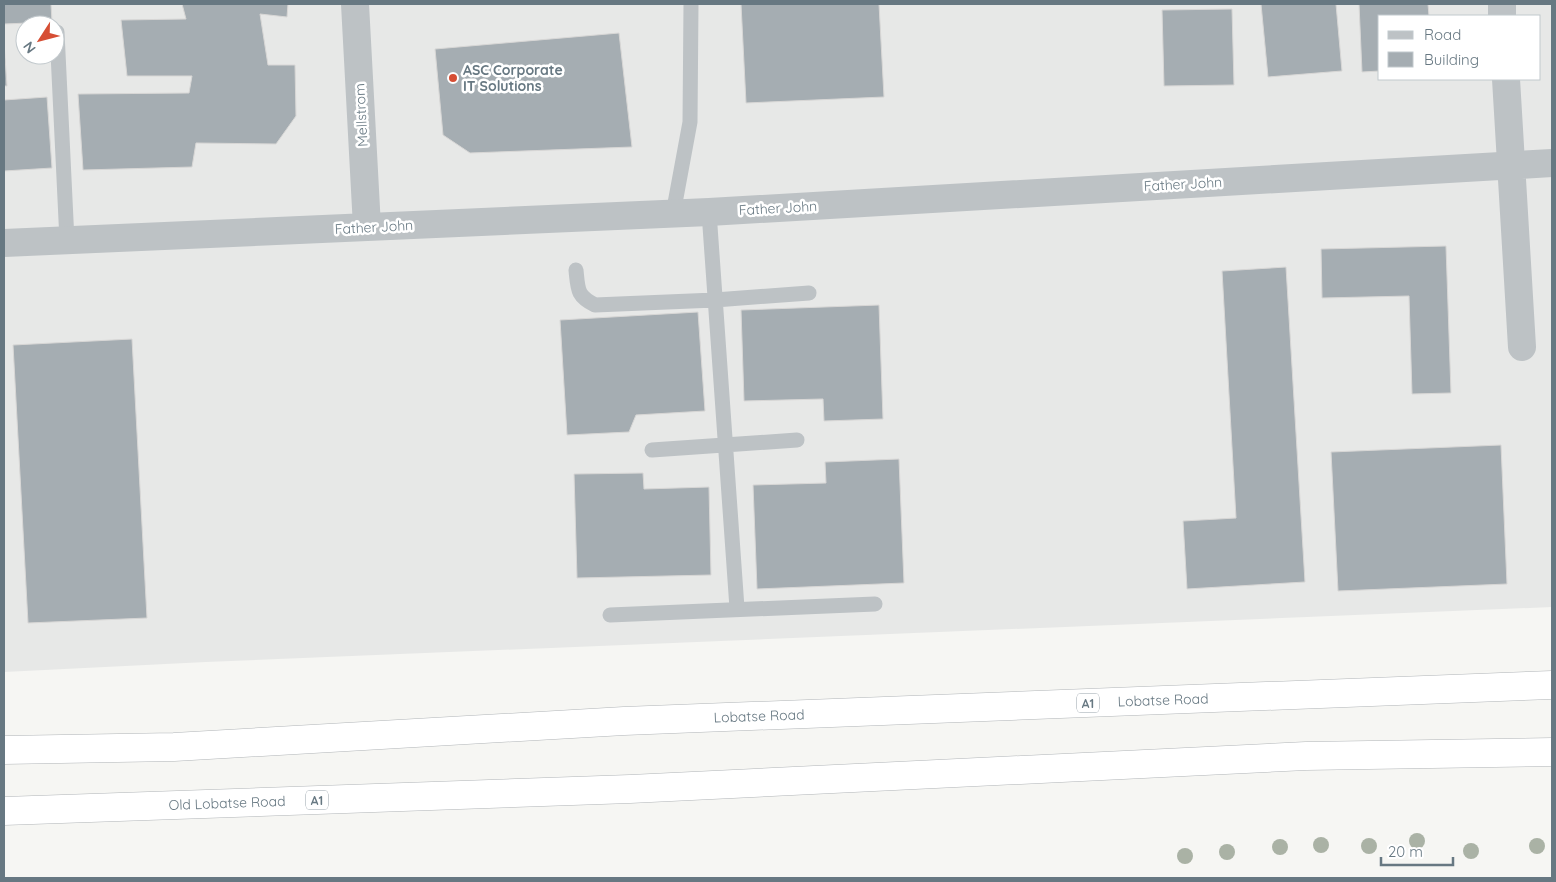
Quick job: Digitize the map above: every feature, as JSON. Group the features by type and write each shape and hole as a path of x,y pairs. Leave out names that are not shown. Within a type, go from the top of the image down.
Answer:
{"highway":[{"name":"Lobatse Road","path":"4,750 174,747 624,722 1552,685"},
{"name":"Old Lobatse Road","path":"4,811 630,789 1306,756 1552,752"}],"street":[{"name":"Mellstrom","path":"361,4 367,227"},
{"path":"1506,80 1522,347"},
{"name":"Father John","path":"4,243 673,214 1552,163"}],"lane":[{"path":"673,214 690,122 691,4"},
{"path":"59,65 67,241"},
{"path":"710,212 724,445 737,608"},
{"path":"576,270 578,290 583,299 596,305 715,300 809,293"},
{"path":"652,450 797,440"},
{"path":"610,615 737,608 875,604"}],"shaded area":[{"path":"4,4 1552,4 1552,607 206,662 4,672"}],"building":[{"path":"4,4 51,4 52,15 15,15 15,24 4,24"},
{"path":"182,4 288,4 287,17 260,14 268,65 295,65 296,116 276,144 196,143 192,167 83,170 78,94 189,93 192,76 127,76 121,20 186,19"},
{"path":"741,4 879,4 884,97 746,103"},
{"path":"1261,4 1336,4 1342,71 1268,77"},
{"path":"1359,4 1428,4 1429,15 1378,15 1378,71 1362,72"},
{"path":"1232,9 1234,85 1164,86 1162,10"},
{"path":"619,33 632,147 470,153 443,135 435,49"},
{"path":"4,43 7,86 4,86"},
{"path":"47,97 52,168 4,171 4,100"},
{"path":"1446,246 1451,393 1412,394 1409,296 1322,298 1321,249"},
{"path":"1286,267 1305,582 1187,589 1183,521 1236,518 1222,271"},
{"path":"879,305 883,419 824,421 823,399 744,401 741,310"},
{"path":"698,312 705,411 636,415 629,432 567,435 560,320"},
{"path":"132,339 147,618 28,623 13,345"},
{"path":"1501,445 1507,584 1338,591 1331,452"},
{"path":"899,459 904,583 757,589 753,485 826,483 825,462"},
{"path":"643,473 644,489 709,487 711,575 577,578 574,474"}],"place":[{"name":"ASC Corporate IT Solutions","path":"453,78"}]}
